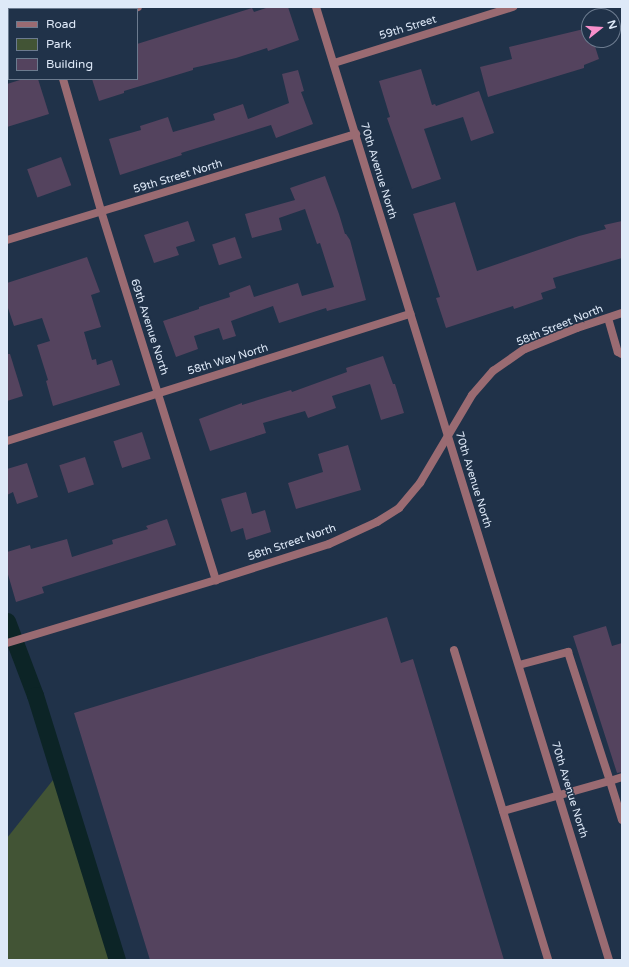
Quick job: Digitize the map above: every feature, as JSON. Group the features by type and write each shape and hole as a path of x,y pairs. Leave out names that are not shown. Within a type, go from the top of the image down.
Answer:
{"street":[{"name":"70th Avenue North","path":"316,7 609,960"},
{"name":"59th Street","path":"334,63 513,7"},
{"name":"69th Avenue North","path":"63,80 101,211 159,393 216,580"},
{"name":"59th Street North","path":"7,240 356,134"},
{"name":"58th Street North","path":"7,643 216,580 328,544 377,522 399,508 420,483 472,395 493,371 525,349 622,313"},
{"name":"58th Way North","path":"7,441 411,314"},
{"path":"608,318 618,352 622,354"},
{"path":"454,650 548,960"},
{"path":"519,665 568,652 622,820"},
{"path":"503,811 622,777"}],"green space":[{"path":"57,775 111,960 7,960 7,838"}],"building":[{"path":"269,7 288,7 299,40 268,51 267,48 236,58 193,68 193,70 124,91 124,93 99,101 92,80 138,80 138,44 252,8 254,12"},
{"path":"581,30 581,48 596,48 599,59 584,65 584,68 488,97 480,67 512,59 509,47"},
{"path":"421,69 432,105 435,104 436,106 479,91 494,133 471,141 463,117 424,129 441,179 412,189 387,118 390,117 379,81"},
{"path":"298,70 304,91 301,92 313,124 276,138 271,125 181,153 182,155 120,175 109,139 141,130 140,126 168,117 173,132 215,120 213,114 243,104 248,119 289,103 282,74"},
{"path":"20,80 38,80 49,114 7,127 7,84"},
{"path":"61,157 71,185 37,198 27,169"},
{"path":"325,176 345,234 350,240 366,300 327,311 326,308 279,323 273,306 231,321 236,336 223,340 219,328 194,336 198,349 176,357 163,321 230,297 229,293 250,285 254,297 298,283 302,296 334,287 320,243 317,244 305,209 279,218 282,230 252,238 245,214 295,200 290,188"},
{"path":"455,202 477,271 579,236 606,229 604,225 622,221 622,258 553,278 556,288 541,293 543,299 514,309 513,306 446,328 436,298 440,297 413,214"},
{"path":"188,221 195,241 176,247 179,255 154,263 144,235"},
{"path":"235,237 242,258 219,265 212,244"},
{"path":"87,257 100,292 91,295 101,327 84,332 92,360 96,359 97,365 112,360 120,385 53,406 46,381 48,380 37,345 50,341 42,318 14,326 7,305 7,283"},
{"path":"7,354 10,354 23,396 7,401"},
{"path":"383,356 393,384 395,384 404,413 381,420 370,384 332,396 336,408 308,418 305,411 263,423 266,433 210,451 199,419 242,403 242,405 291,390 292,392 347,372 346,368"},
{"path":"142,432 151,459 122,468 113,441"},
{"path":"348,445 361,490 296,509 288,483 323,472 318,454"},
{"path":"85,457 94,485 68,493 59,465"},
{"path":"27,463 38,497 17,504 13,492 7,495 7,469"},
{"path":"246,492 252,514 265,510 271,532 246,540 243,528 231,532 221,499"},
{"path":"167,519 176,545 42,587 44,593 16,602 7,571 7,552 30,545 31,549 67,539 72,557 113,544 112,540 148,529 146,526"},
{"path":"387,617 401,663 413,659 504,960 150,960 74,713"},
{"path":"606,626 612,646 622,643 622,772 617,773 573,636"}],"waterway":[{"path":"7,621 35,695 117,960"}]}
